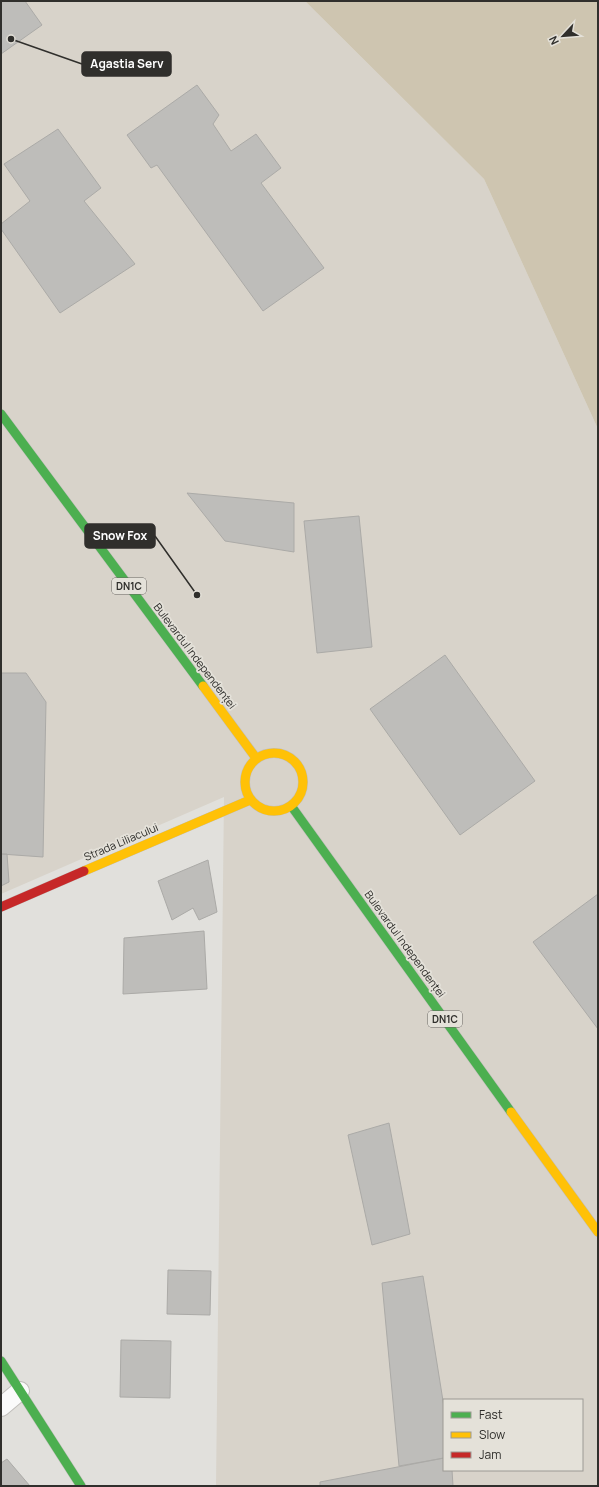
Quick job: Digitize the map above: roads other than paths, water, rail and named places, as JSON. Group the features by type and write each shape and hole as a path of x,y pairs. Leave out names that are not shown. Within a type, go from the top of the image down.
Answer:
{"main road":[{"name":"Bulevardul Independenței","path":"1,414 256,758"},
{"path":"271,752 286,755 298,764 304,779 302,795 292,807 276,812 259,808 250,800 246,787 245,775 256,758 271,752"},
{"name":"Strada Liliacului","path":"1,907 250,800"},
{"name":"Bulevardul Independenței","path":"292,807 598,1232"},
{"path":"1,1361 81,1486"}],"lane":[{"path":"1,1407 20,1391"}],"place":[{"name":"Agastia Serv","path":"11,39"},
{"name":"Snow Fox","path":"197,595"}]}
